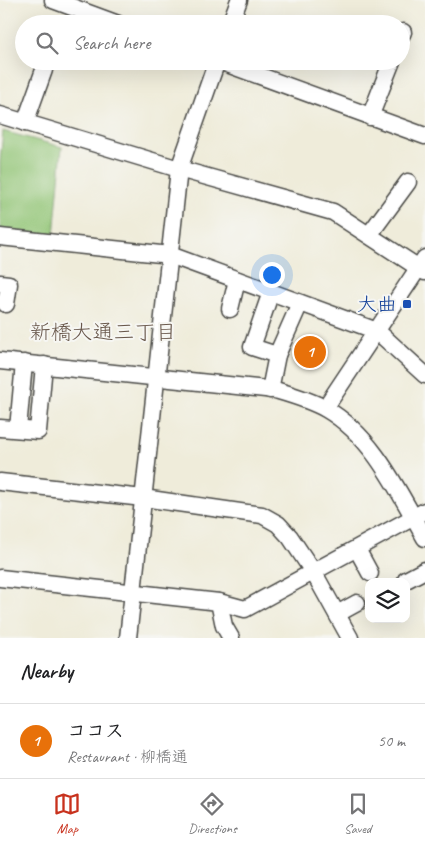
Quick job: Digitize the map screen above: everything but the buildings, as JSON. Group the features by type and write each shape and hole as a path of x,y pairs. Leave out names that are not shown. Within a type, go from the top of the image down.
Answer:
{"street":[{"path":"53,0 94,15"},
{"path":"233,15 239,0"},
{"path":"25,123 44,70"},
{"path":"128,638 179,169 215,70"},
{"path":"242,70 425,136"},
{"path":"370,117 388,70"},
{"path":"0,115 179,169 333,212 423,266 325,408"},
{"path":"369,235 408,182"},
{"path":"0,237 170,255 377,331 425,375"},
{"path":"230,309 237,280"},
{"path":"0,283 9,284 6,304"},
{"path":"271,292 252,347 277,355"},
{"path":"270,390 277,355 300,303"},
{"path":"0,361 270,390 306,400 325,408 346,422 375,453 419,514 425,538"},
{"path":"18,430 24,363"},
{"path":"0,428 38,431 44,365"},
{"path":"0,482 262,514 278,524 290,537 314,573 350,638"},
{"path":"0,578 219,602 246,608 314,573 419,514"},
{"path":"357,549 370,573"},
{"path":"410,578 425,570"},
{"path":"219,602 224,626 231,638"},
{"path":"337,614 357,603"}],"green space":[{"path":"3,131 62,147 54,236 0,229 0,162"}],"place":[{"name":"大曲","path":"407,304"},
{"name":"ココス","path":"310,352"}],"district":[{"name":"新橋大通三丁目","path":"103,332"}]}
